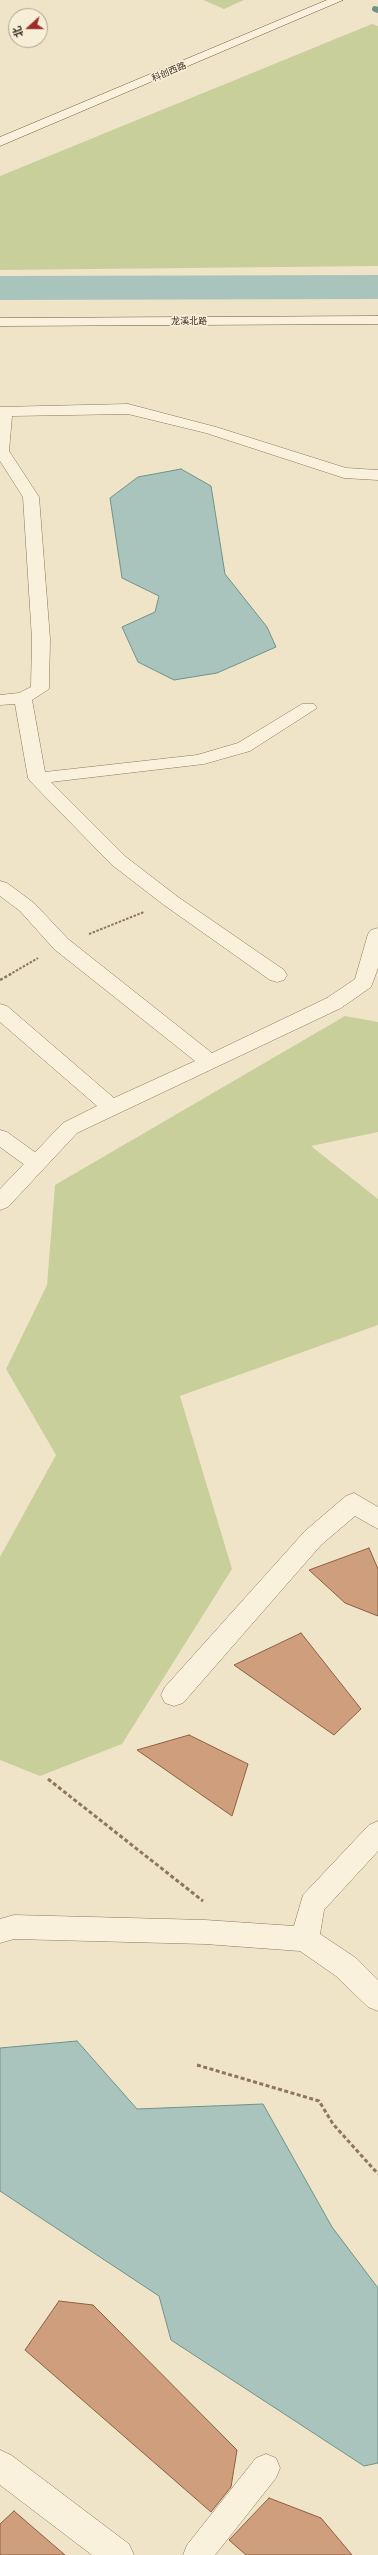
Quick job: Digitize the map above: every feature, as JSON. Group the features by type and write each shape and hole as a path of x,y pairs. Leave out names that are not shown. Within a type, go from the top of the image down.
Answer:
{"street":[{"name":"科创西路","path":"0,131 316,0"},
{"name":"科创西路","path":"0,142 337,0"},
{"name":"龙溪北路","path":"0,322 378,320"},
{"path":"0,700 23,698 40,689 40,631 31,496 2,451 3,412 128,409 211,430 344,473 378,475"},
{"path":"23,698 37,778 119,861 170,902 277,975"},
{"path":"37,778 198,760 244,747 308,708"},
{"path":"0,887 27,907 62,944 210,1062"},
{"path":"0,1202 70,1128 371,984 378,934"},
{"path":"0,1011 84,1082 112,1108"},
{"path":"174,1694 313,1538 354,1503 378,1519"},
{"path":"305,1940 312,1904 378,1833"},
{"path":"0,1931 14,1927 247,1936 305,1940 346,1967 378,1998"},
{"path":"0,2466 118,2555"}],"lane":[{"path":"0,1137 36,1163"},
{"path":"197,2555 266,2468"}],"path":[{"path":"0,980 62,944 170,902"},
{"path":"48,1779 247,1936"},
{"path":"197,2065 319,2101 333,2124 378,2174"}],"green space":[{"path":"203,0 244,0 224,9"},
{"path":"372,24 378,26 378,266 0,270 0,176"},
{"path":"345,1016 378,1022 378,1132 311,1146 378,1199 378,1325 180,1396 232,1569 122,1744 40,1776 0,1760 0,1557 56,1455 6,1369 47,1285 55,1185"}],"water":[{"path":"181,469 211,486 225,574 267,627 276,647 217,673 174,680 138,662 122,627 155,612 159,596 122,578 110,498 138,477"},
{"path":"77,2041 137,2109 263,2104 332,2227 378,2288 378,2463 364,2466 171,2340 159,2296 0,2191 0,2048"}],"building":[{"path":"369,1548 378,1569 378,1616 345,1603 309,1570"},
{"path":"301,1633 361,1709 334,1735 234,1665"},
{"path":"189,1735 248,1764 232,1816 137,1750"},
{"path":"59,2301 93,2305 237,2450 231,2487 211,2512 25,2350"},
{"path":"269,2498 321,2518 352,2555 246,2555 229,2540"},
{"path":"14,2511 65,2555 0,2555 0,2524"}],"waterway":[{"path":"0,288 378,287"}]}
